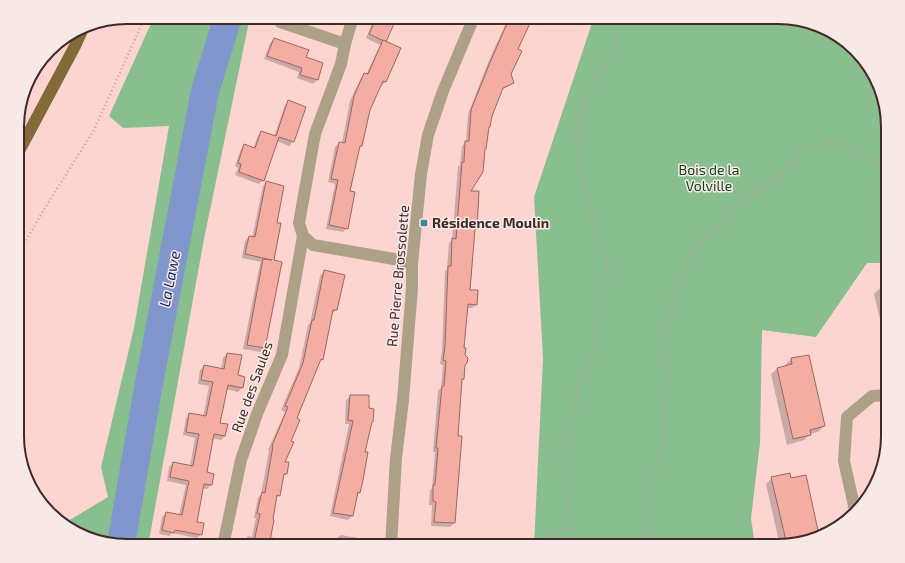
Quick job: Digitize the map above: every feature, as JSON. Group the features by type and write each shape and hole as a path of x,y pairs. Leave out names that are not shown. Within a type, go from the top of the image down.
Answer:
{"main road":[{"path":"24,142 80,36"}],"street":[{"path":"286,24 345,44"},
{"name":"Rue des Saules","path":"224,539 241,460 257,414 282,355 303,236 299,223 316,134 341,64 351,24"},
{"name":"Rue Pierre Brossolette","path":"391,539 396,458 403,400 412,288 412,264 421,174 428,135 443,91 471,24"},
{"path":"303,236 314,245 412,264"},
{"path":"854,505 844,461 847,417 872,396 881,395"}],"path":[{"path":"24,244 94,130 142,24"},
{"path":"555,539 555,534 565,530 571,521 568,497 564,487 569,476 559,464 561,447 568,434 579,403 576,388 597,343 595,330 599,304 610,273 606,269 608,260 597,244 596,220 589,207 587,190 578,172 580,139 572,138 578,126 577,119 582,113 582,102 590,94 596,76 604,67 614,48 616,24"},
{"path":"646,539 652,526 648,510 652,500 649,493 662,453 662,432 666,422 663,405 670,383 666,376 668,364 660,351 662,339 661,334 669,331 674,294 687,275 685,270 691,260 690,248 700,247 703,238 712,237 719,227 725,226 725,212 731,205 738,203 740,198 749,198 757,192 765,190 770,180 779,177 787,169 796,165 795,157 800,153 802,147 822,147 829,141 838,141 846,148 865,154 873,165 881,167"}],"green space":[{"path":"151,24 249,24 204,239 149,539 107,537 94,534 68,521 108,497 101,467 134,328 169,126 123,128 109,116"},
{"name":"Bois de la Volville","path":"592,24 791,25 817,32 835,41 851,54 860,64 876,94 881,120 881,263 867,263 816,337 762,330 760,443 751,518 754,539 534,539 543,358 534,197"}],"building":[{"path":"374,24 394,24 386,42 369,34"},
{"path":"507,24 530,24 518,49 522,51 511,74 514,83 503,88 492,116 485,149 483,172 471,191 479,191 477,229 475,229 470,290 478,290 477,305 468,304 464,348 466,348 465,355 468,358 465,365 464,379 462,379 458,436 462,436 455,523 434,522 436,502 433,501 433,485 435,485 438,448 436,448 446,361 443,360 445,346 448,266 451,266 452,238 456,239 462,162 464,162 465,141 469,141 471,110"},
{"path":"274,38 309,50 306,57 323,63 318,80 300,75 302,68 267,56"},
{"path":"383,40 401,48 386,82 383,81 370,110 350,191 355,192 348,229 329,225 338,180 331,179 339,142 345,143 354,96 364,73 368,74"},
{"path":"288,100 306,107 294,142 279,137 264,181 239,172 241,164 238,163 244,144 255,148 261,131 276,136"},
{"path":"266,181 284,186 277,223 281,223 274,260 282,262 265,348 247,345 263,259 272,260 245,254 249,236 255,237"},
{"path":"324,270 345,275 337,310 333,310 323,360 321,359 297,418 300,420 291,441 294,442 285,462 289,462 287,474 284,474 280,496 277,495 270,539 255,539 260,514 257,513 262,492 265,493 272,446 288,407 285,406 303,363 312,320 314,320"},
{"path":"227,353 242,355 238,375 245,377 243,388 228,385 220,423 228,424 225,436 214,434 207,472 214,474 212,485 204,484 197,522 204,523 202,535 175,530 174,533 162,530 166,512 182,515 189,481 170,477 173,462 193,466 199,434 186,432 189,413 206,416 213,382 201,380 204,365 224,369"},
{"path":"809,355 825,426 810,430 811,435 793,439 777,368 792,364 791,358"},
{"path":"350,395 369,395 369,408 374,409 373,422 365,452 368,452 363,480 360,493 358,492 353,516 333,513 353,421 348,420"},
{"path":"790,473 791,478 806,475 818,531 811,534 786,539 771,477"}],"waterway":[{"name":"La Lawe","path":"122,539 149,383 205,91 226,24"}],"place":[{"name":"Résidence Moulin","path":"424,223"}]}
